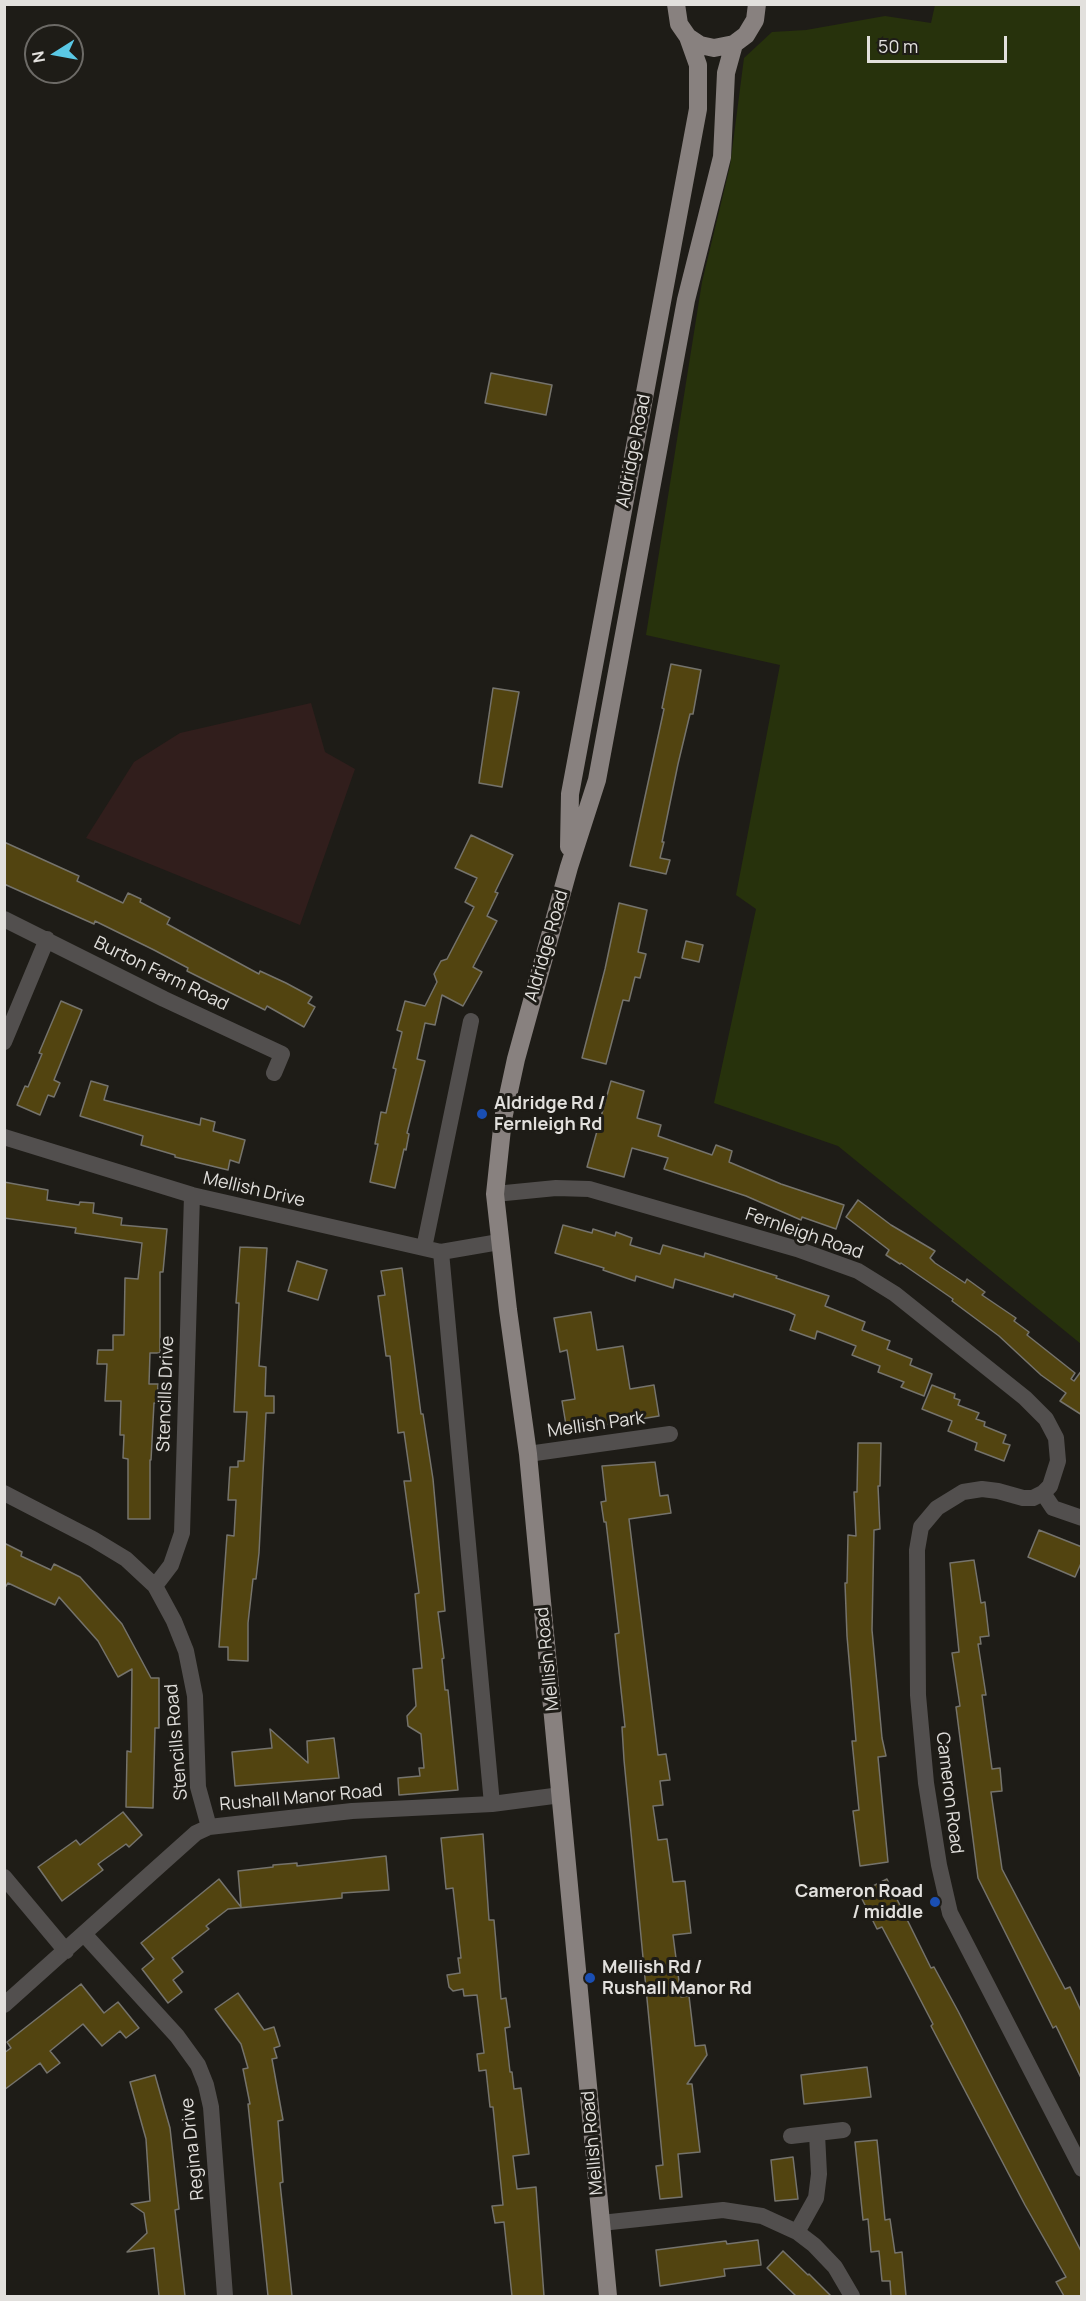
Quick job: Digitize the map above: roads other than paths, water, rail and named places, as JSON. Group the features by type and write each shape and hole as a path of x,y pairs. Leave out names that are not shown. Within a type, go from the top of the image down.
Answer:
{"main road":[{"name":"Aldridge Road","path":"569,867 570,794 698,109 698,65 688,37 679,24 676,4"},
{"path":"688,37 700,45 714,48 734,44 747,35 752,27 757,4"},
{"name":"Aldridge Road","path":"525,1026 569,867 597,780 686,300 722,157 726,73 734,44"},
{"name":"Mellish Road","path":"525,1026 503,1119 495,1194 499,1242 528,1454 608,2296"}],"street":[{"name":"Burton Farm Road","path":"4,919 164,999 282,1054 274,1073"},
{"path":"4,1042 46,939"},
{"path":"424,1248 471,1021"},
{"name":"Mellish Drive","path":"4,1137 192,1195 441,1252 499,1242"},
{"name":"Fernleigh Road","path":"495,1194 556,1188 589,1189 796,1249 858,1272 895,1294 1025,1398 1046,1419 1056,1438 1058,1461 1050,1486 1043,1493"},
{"name":"Stencills Drive","path":"155,1586 171,1565 182,1533 192,1195"},
{"path":"441,1252 492,1804"},
{"name":"Mellish Park","path":"528,1454 670,1434"},
{"name":"Cameron Road","path":"1043,1493 1033,1498 1023,1498 982,1489 963,1492 937,1508 921,1527 917,1550 918,1695 926,1784 939,1865 950,1913 1074,2141 1082,2169"},
{"name":"Stencills Road","path":"4,1493 93,1539 126,1559 155,1586 174,1621 186,1651 195,1696 198,1787 209,1827"},
{"path":"1043,1493 1053,1508 1082,1518"},
{"name":"Rushall Manor Road","path":"4,2005 66,1952 196,1833 209,1827 352,1811 492,1804 561,1795"},
{"path":"4,1877 66,1952"},
{"name":"Regina Drive","path":"84,1934 177,2036 198,2065 202,2075 211,2107 225,2296"},
{"path":"791,2136 843,2130"},
{"path":"797,2232 816,2198 819,2174 817,2134"},
{"path":"601,2223 723,2210 762,2216 797,2232 814,2245 835,2267 852,2296"}],"place":[{"name":"Aldridge Rd / Fernleigh Rd","path":"482,1114"},
{"name":"Cameron Road / middle","path":"935,1902"},
{"name":"Mellish Rd / Rushall Manor Rd","path":"590,1978"}]}
